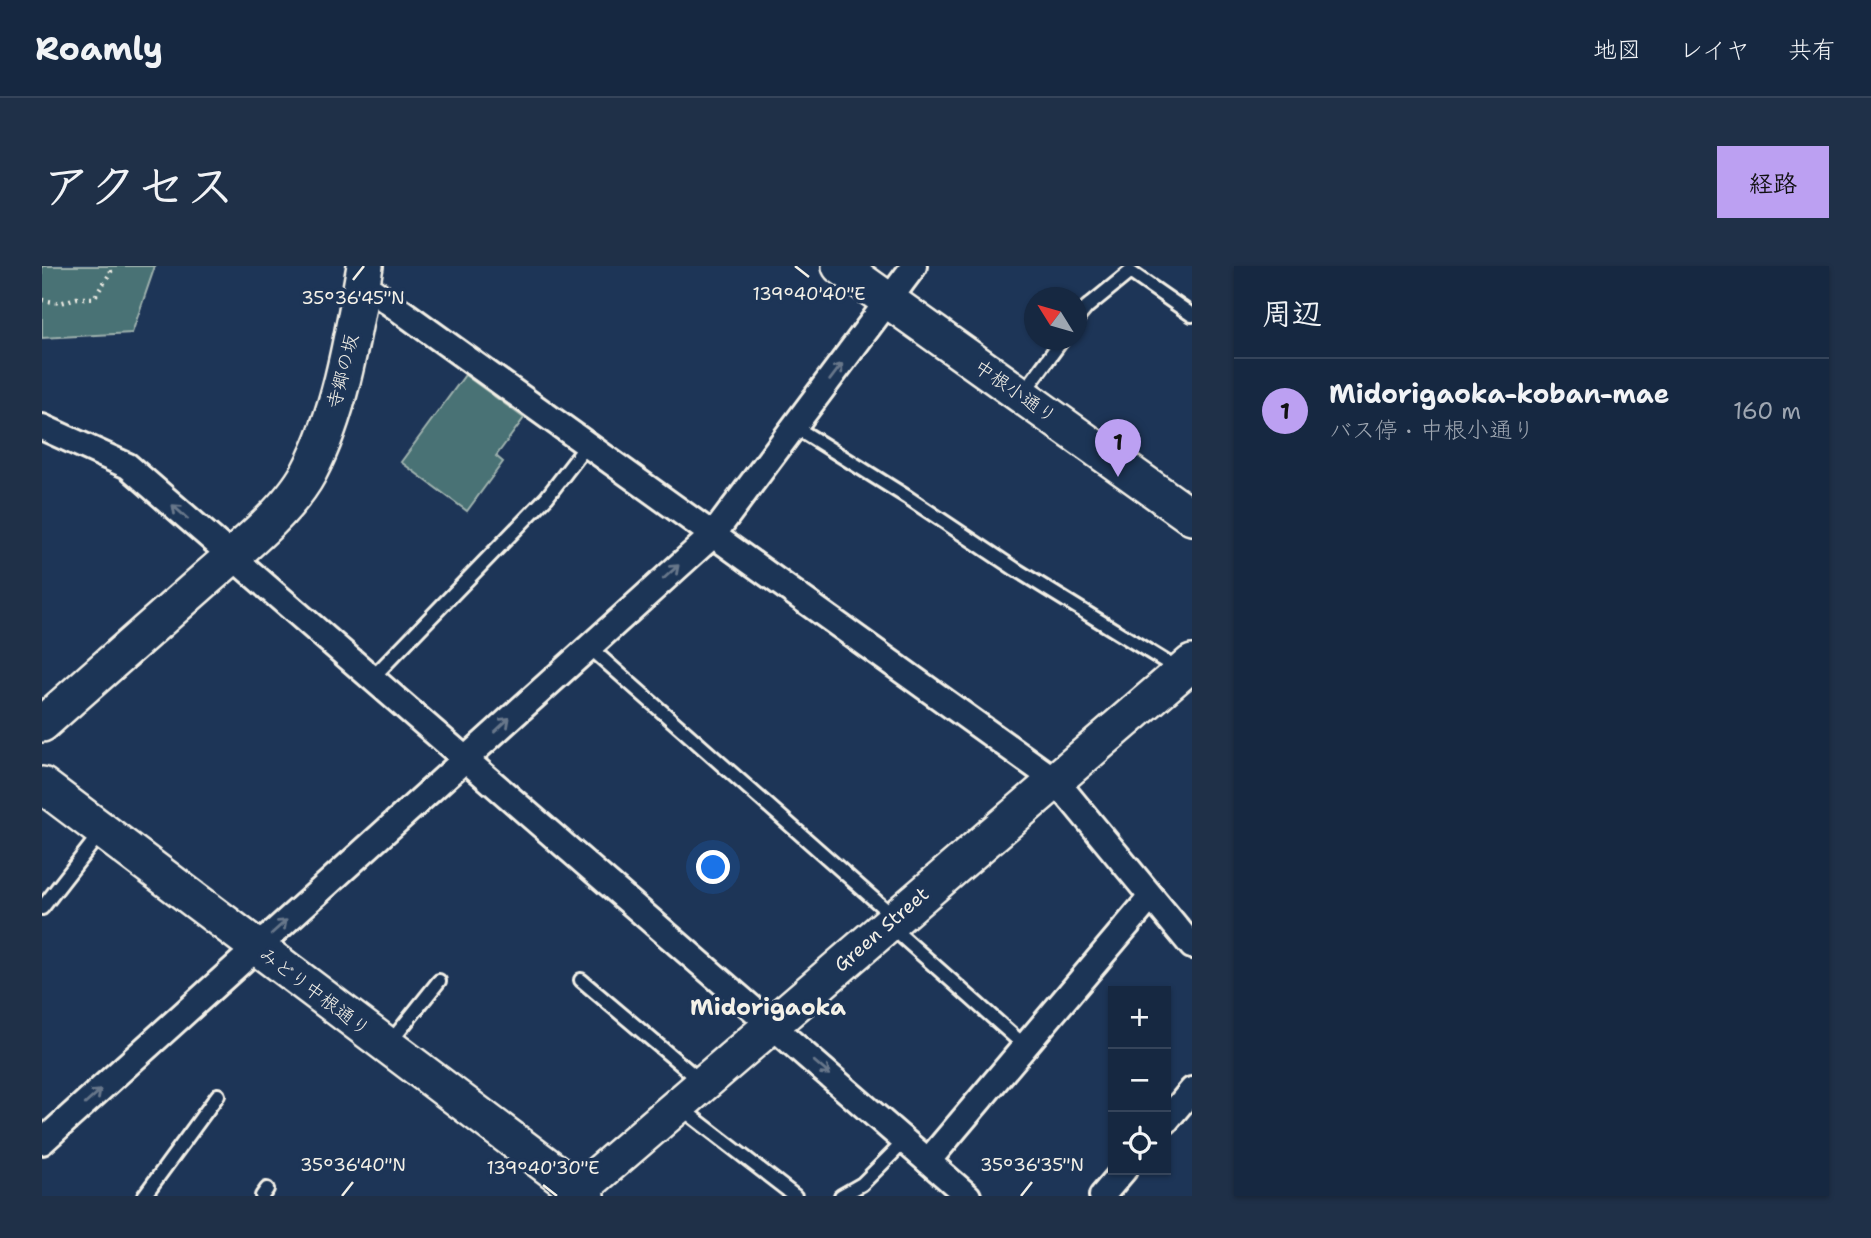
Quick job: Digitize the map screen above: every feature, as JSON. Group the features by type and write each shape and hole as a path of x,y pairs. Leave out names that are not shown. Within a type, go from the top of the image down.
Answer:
{"street":[{"name":"中根小通り","path":"840,266 1192,516"},
{"path":"42,1142 587,646 713,535 914,266"},
{"path":"363,274 587,445 1056,781 1192,946"},
{"name":"寺郷の坂","path":"42,724 231,557 282,508 309,473 342,381 363,274"},
{"path":"42,427 128,466 968,1196"},
{"name":"Green Street","path":"579,1194 771,1023 1187,668"},
{"name":"みどり中根通り","path":"42,785 388,1045 579,1194"},
{"path":"928,1161 1151,897"},
{"path":"1171,1115 1192,1090"},
{"path":"1102,1196 1120,1175"}],"lane":[{"path":"1087,307 1130,272 1192,315"},
{"path":"1022,395 1055,350"},
{"path":"795,426 907,496 1015,569 1187,668"},
{"path":"372,678 538,507 587,445"},
{"path":"587,646 891,920 1026,1047"},
{"path":"42,908 102,830"},
{"path":"581,980 690,1094 795,1196"},
{"path":"388,1045 439,981"},
{"path":"144,1196 218,1095"},
{"path":"841,1196 862,1184 905,1141"}],"path":[{"path":"42,300 60,303 77,298 94,298 111,272 110,266"}],"green space":[{"path":"42,266 155,266 132,333 42,338"},
{"path":"465,375 524,418 496,456 503,462 467,511 401,462"}],"place":[{"name":"Midorigaoka-koban-mae","path":"1118,477"}],"district":[{"name":"Midorigaoka","path":"768,1007"}]}
